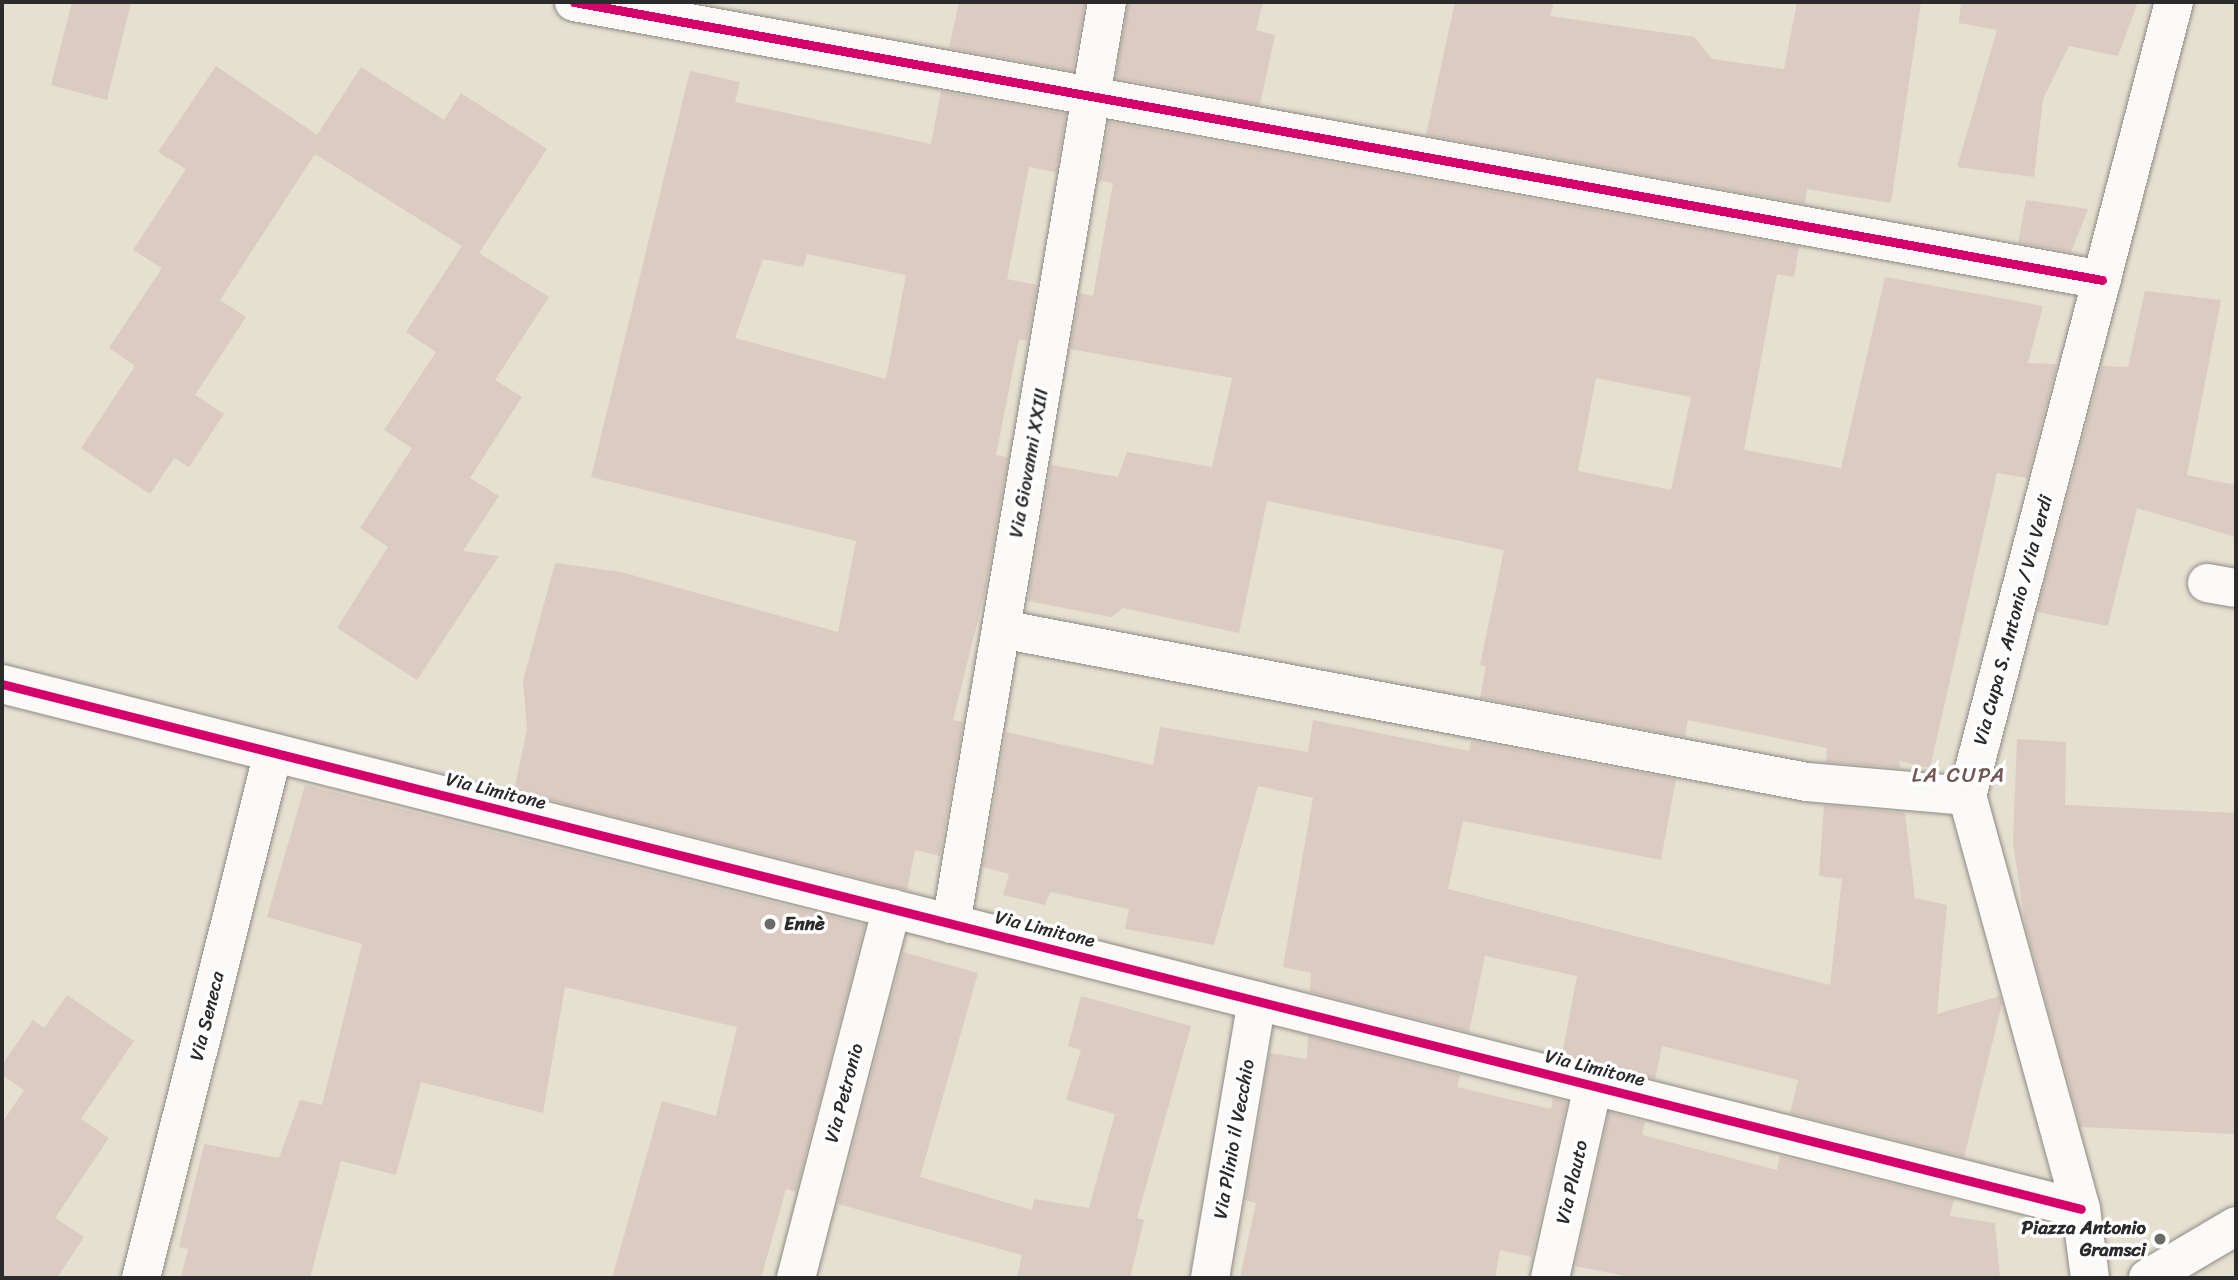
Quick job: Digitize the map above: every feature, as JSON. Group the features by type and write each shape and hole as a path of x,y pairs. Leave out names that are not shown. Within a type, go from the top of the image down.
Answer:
{"street":[{"path":"575,2 2102,280"},
{"name":"Via Giovanni XXIII","path":"951,923 1107,2"},
{"name":"Via Cupa S. Antonio / Via Verdi","path":"1967,796 2174,2"},
{"path":"1002,629 1807,782 1967,796 2081,1209 2090,1278"},
{"name":"Via Limitone","path":"2,684 2081,1209"},
{"name":"Via Seneca","path":"141,1278 273,753"},
{"name":"Via Petronio","path":"796,1278 892,908"},
{"name":"Via Plinio il Vecchio","path":"1210,1278 1257,1001"},
{"name":"Via Plauto","path":"1550,1278 1593,1086"},
{"path":"2148,1278 2236,1226"}],"building":[{"path":"72,2 131,2 107,100 51,85"},
{"path":"959,2 1085,2 1073,71 949,48"},
{"path":"1128,2 1263,2 1256,30 1275,35 1260,105 1116,78"},
{"path":"1455,2 1554,2 1550,16 1694,37 1712,59 1784,69 1797,2 1921,2 1891,203 1807,189 1805,204 1426,135"},
{"path":"1961,2 2138,2 2118,56 2069,46 2043,99 2034,177 1957,167 1997,30 1959,23"},
{"path":"216,66 317,135 361,67 444,120 461,93 547,149 479,253 549,297 495,380 522,397 470,478 499,496 463,551 499,556 417,680 337,628 388,547 360,528 412,448 384,430 436,352 406,332 462,246 315,154 220,300 246,317 195,395 224,414 189,467 174,458 150,494 81,448 135,366 109,348 162,268 133,250 186,169 158,152"},
{"path":"690,71 740,82 735,102 931,144 941,91 1066,114 1056,172 1029,167 1007,279 1037,285 1027,341 1019,339 996,455 1008,457 985,592 953,720 963,722 940,856 915,850 907,890 514,791 527,729 523,681 555,563 621,572 838,632 856,541 591,477","holes":["807,254 906,275 886,379 735,338 763,259 803,267"]},
{"path":"1109,122 1799,247 1794,277 1777,274 1744,450 1841,468 1885,277 2043,306 2028,363 2057,364 2027,478 1997,473 1930,768 1899,761 1900,768 1826,762 1827,748 1688,720 1685,737 1480,698 1486,666 1480,665 1504,550 1267,501 1239,633 1123,608 1111,617 1028,601 1051,465 1118,477 1127,452 1212,467 1232,378 1070,349 1080,293 1093,296 1113,183 1099,181","holes":["1596,378 1691,397 1671,490 1578,471"]},
{"path":"2026,200 2088,209 2071,252 2018,243"},
{"path":"2145,291 2221,300 2187,475 2236,485 2236,537 2137,508 2108,626 2037,612 2102,366 2128,367"},
{"path":"1313,720 1469,751 1471,741 1676,779 1661,860 1463,821 1448,889 1830,985 1842,879 1819,876 1824,805 1905,813 1915,898 1947,905 1937,1014 2000,996 2002,1004 1964,1157 1790,1113 1798,1080 1662,1046 1655,1079 1562,1055 1577,976 1485,956 1469,1032 1310,992 1311,973 1283,967 1313,798 1258,786 1214,945 1125,929 1129,909 1050,892 1045,905 1003,895 1009,874 983,867 1006,732 1153,765 1160,727 1308,752"},
{"path":"2017,739 2066,742 2065,805 2236,813 2236,1134 2081,1127 2025,924 2013,843"},
{"path":"305,785 865,925 796,1192 786,1189 761,1278 612,1278 662,1101 716,1116 737,1027 565,987 543,1113 421,1082 396,1175 341,1161 310,1278 181,1278 188,1249 179,1247 204,1144 279,1158 300,1100 322,1105 362,944 267,917"},
{"path":"903,952 978,973 920,1177 1032,1210 1034,1199 1089,1208 1115,1114 1066,1100 1081,1050 1068,1046 1081,996 1191,1026 1137,1218 1144,1220 1130,1278 1017,1278 1022,1255 838,1204"},
{"path":"67,995 134,1041 81,1119 109,1138 55,1218 84,1237 57,1278 2,1278 2,1123 24,1090 2,1075 2,1065 33,1020 44,1028"},
{"path":"1308,1036 1460,1075 1457,1087 1551,1109 1553,1098 1567,1102 1532,1257 1500,1250 1495,1278 1240,1278 1256,1203 1245,1200 1270,1053 1307,1059"},
{"path":"1609,1112 1645,1122 1642,1135 1777,1170 1780,1156 1954,1199 1950,1216 1995,1223 2000,1278 1635,1278 1575,1266"}],"cycle path":[{"path":"574,2 2102,280"},
{"path":"2,684 2081,1209"}],"place":[{"name":"Ennè","path":"770,924"},
{"name":"Piazza Antonio Gramsci","path":"2160,1239"}],"district":[{"name":"LA CUPA","path":"1959,775"}]}
